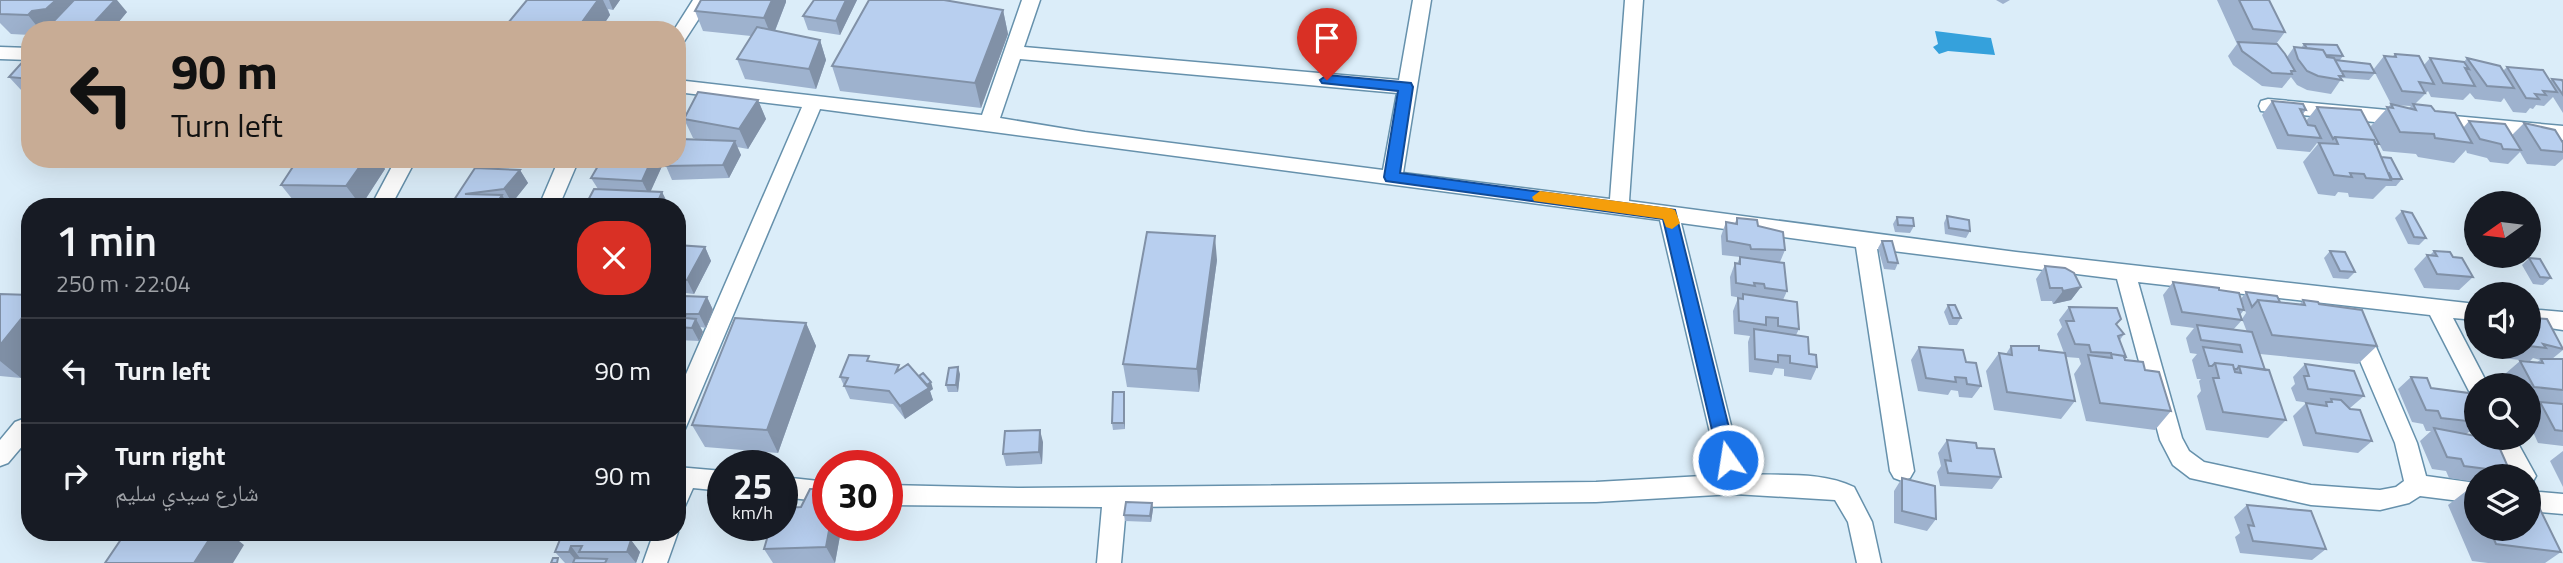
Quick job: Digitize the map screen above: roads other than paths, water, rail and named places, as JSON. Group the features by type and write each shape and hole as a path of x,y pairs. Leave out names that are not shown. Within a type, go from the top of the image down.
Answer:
{"street":[{"path":"686,26 702,0"},
{"path":"989,123 1031,0"},
{"path":"1392,177 1422,0"},
{"path":"1619,207 1634,0"},
{"path":"1013,52 1406,87"},
{"path":"0,53 21,54"},
{"path":"686,87 989,123 1099,141 1392,177 1865,241 2464,311"},
{"path":"686,401 813,103"},
{"path":"2268,106 2563,133"},
{"path":"385,198 401,168"},
{"path":"553,198 565,168"},
{"path":"1669,214 1734,484"},
{"path":"1865,241 1902,471"},
{"path":"2125,272 2171,440 2181,457 2198,471 2311,495 2380,500 2401,495 2417,485 2464,491"},
{"path":"2344,298 2406,443 2417,485"},
{"path":"2437,308 2471,373"},
{"path":"2541,318 2563,321"},
{"path":"0,456 18,429"},
{"path":"686,484 707,482"},
{"path":"903,495 1115,497 1596,492 1734,484 1822,488 1846,494 1860,522 1869,563"},
{"path":"1109,563 1115,497"},
{"path":"2541,498 2563,504"},
{"path":"655,563 663,541"}],"water":[{"path":"1935,31 1991,38 1995,55 1948,51 1939,54 1933,47 1938,44"}]}
